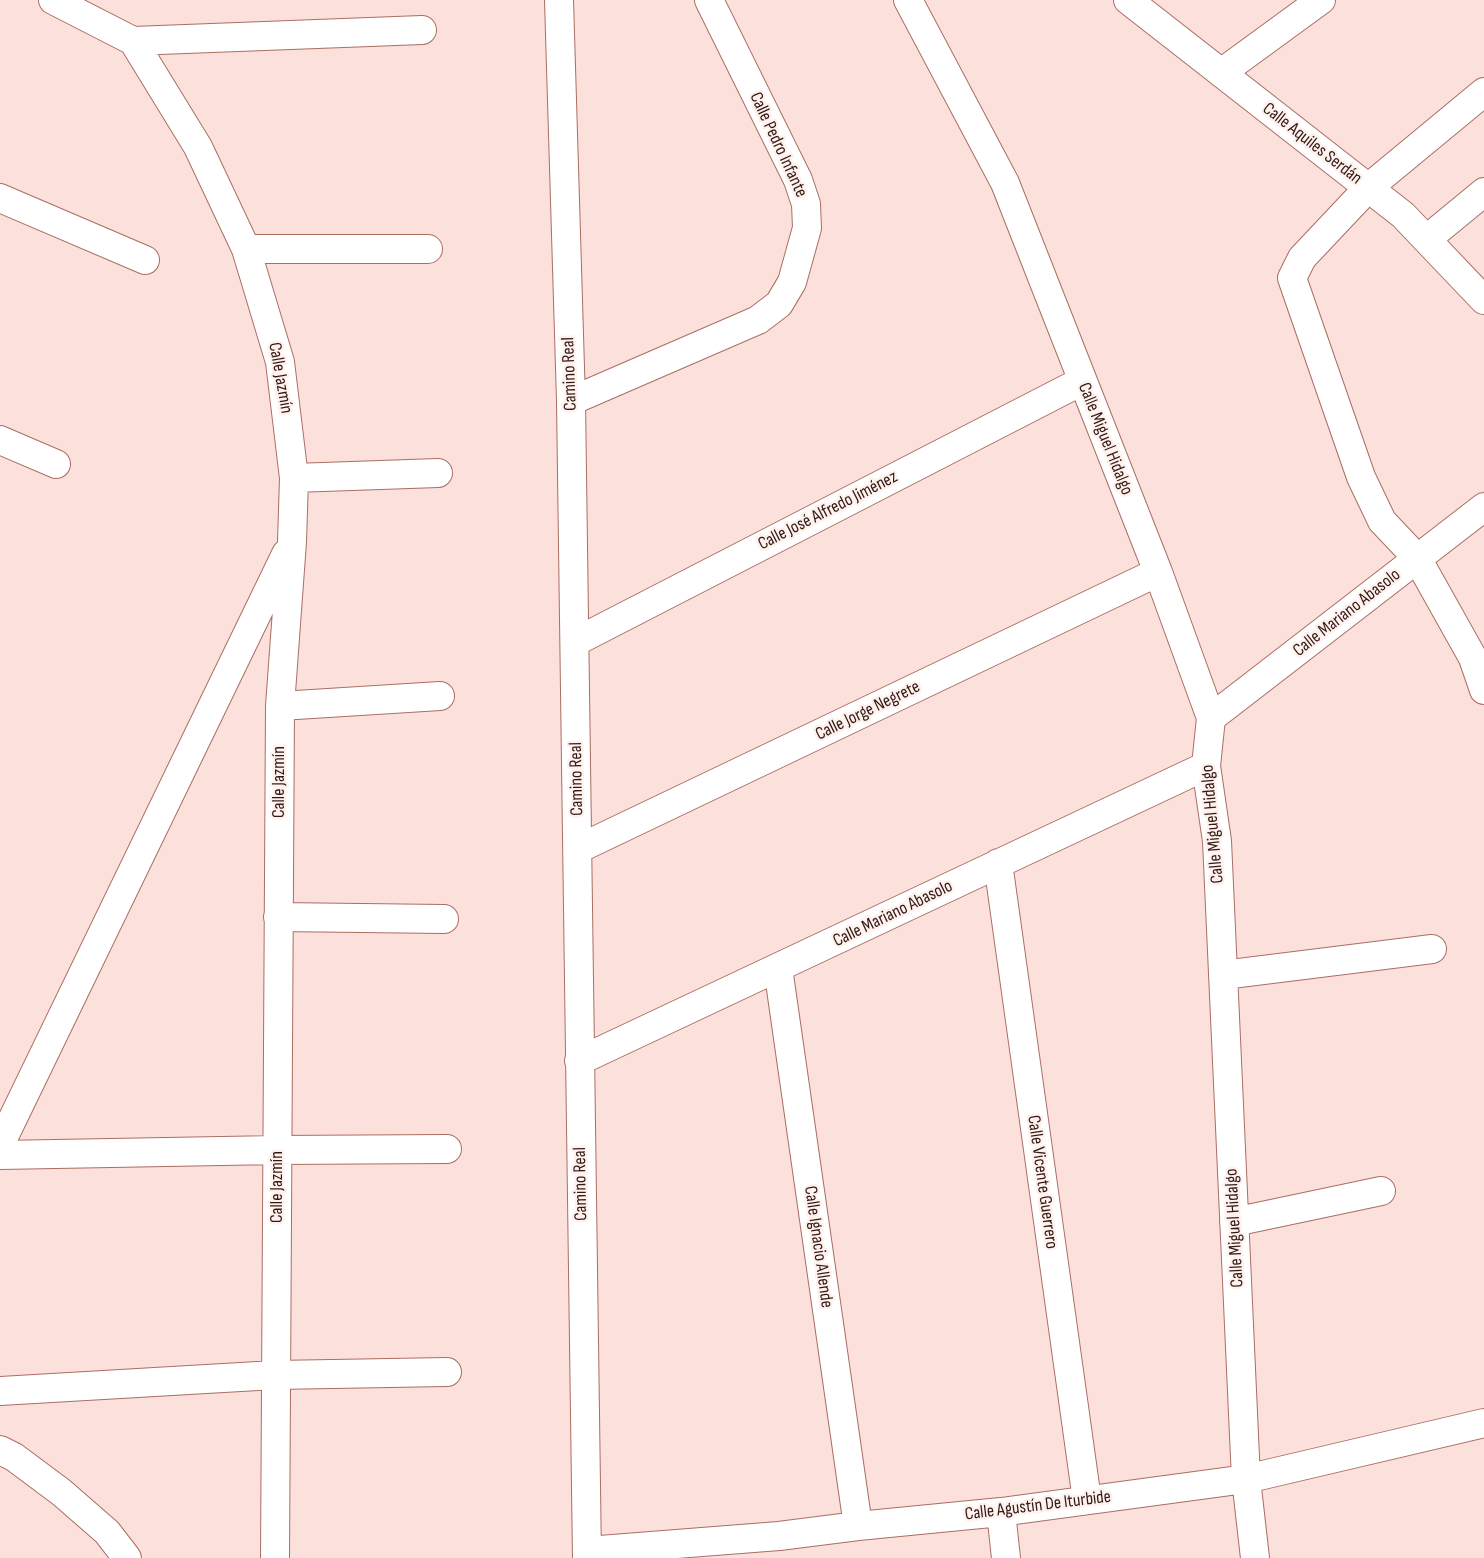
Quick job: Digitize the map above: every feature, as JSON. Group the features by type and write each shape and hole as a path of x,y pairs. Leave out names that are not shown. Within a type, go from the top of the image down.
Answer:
{"street":[{"path":"53,0 133,41 422,30"},
{"name":"Camino Real","path":"559,0 571,401 587,1555"},
{"name":"Calle Pedro Infante","path":"571,401 758,320 779,304 792,282 807,228 806,204 798,180 709,0"},
{"name":"Calle Miguel Hidalgo","path":"909,0 1006,183 1158,572 1210,718 1206,766 1217,841 1246,1480 1255,1558"},
{"name":"Calle Aquiles Serdán","path":"1128,0 1403,215 1484,300"},
{"path":"1222,73 1321,0"},
{"name":"Calle Jazmín","path":"133,41 198,147 246,249 280,362 294,478 292,542 280,706 275,1558"},
{"path":"1484,92 1368,188 1302,258 1292,278 1361,477 1382,521 1417,558 1473,658 1484,690"},
{"path":"1427,239 1484,192"},
{"path":"0,198 145,260"},
{"path":"246,249 428,248"},
{"name":"Calle José Alfredo Jiménez","path":"575,642 1082,381"},
{"path":"0,440 56,464"},
{"path":"294,478 438,473"},
{"name":"Calle Mariano Abasolo","path":"1210,718 1484,507"},
{"path":"0,1145 292,542"},
{"name":"Calle Jorge Negrete","path":"578,849 1158,572"},
{"path":"280,706 440,696"},
{"name":"Calle Mariano Abasolo","path":"579,1061 1206,766"},
{"name":"Calle Vicente Guerrero","path":"998,864 1087,1500"},
{"path":"278,917 444,919"},
{"path":"1223,975 1432,949"},
{"name":"Calle Ignacio Allende","path":"778,968 858,1526"},
{"path":"0,1155 447,1149"},
{"path":"1234,1222 1382,1191"},
{"path":"0,1391 275,1375 447,1372"},
{"name":"Calle Agustín De Iturbide","path":"587,1555 779,1547 858,1526 1001,1512 1246,1480 1484,1423"},
{"path":"0,1450 14,1457 61,1492 106,1532 127,1558"},
{"path":"1001,1512 1006,1558"}]}
